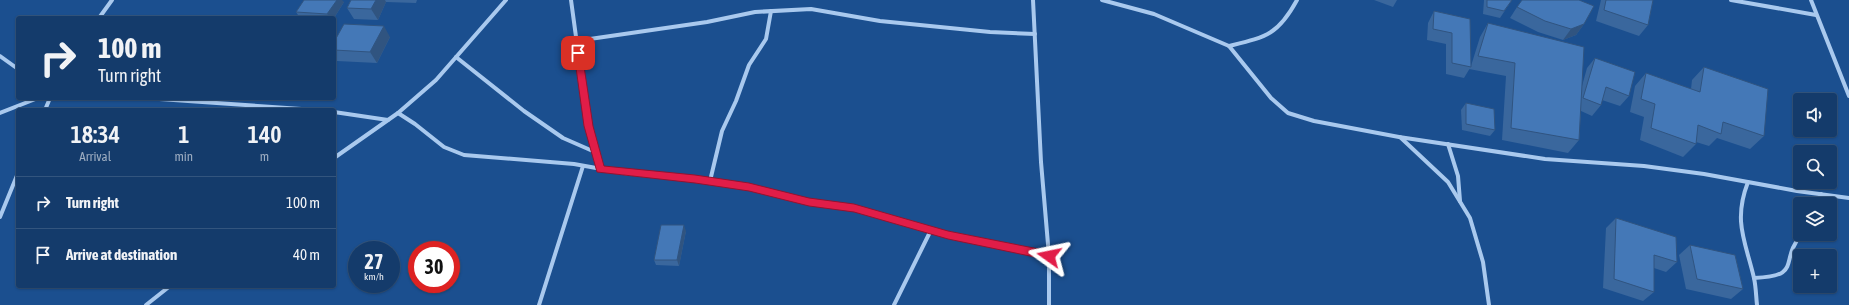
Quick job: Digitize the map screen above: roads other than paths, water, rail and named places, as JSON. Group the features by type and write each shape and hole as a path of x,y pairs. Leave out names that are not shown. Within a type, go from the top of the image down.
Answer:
{"street":[{"path":"100,16 112,0"},
{"path":"336,157 398,113 436,80 506,0"},
{"path":"571,0 588,126 600,169"},
{"path":"1033,0 1041,162 1049,256 1049,305"},
{"path":"1102,0 1154,14 1229,46 1271,98 1288,113 1314,121 1399,137 1545,159 1652,167 1849,198"},
{"path":"1229,46 1260,38 1279,28 1289,17 1297,0"},
{"path":"1731,0 1816,15"},
{"path":"1810,0 1849,96"},
{"path":"576,41 707,22 755,12 811,9 880,21 990,32 1035,34"},
{"path":"710,181 722,131 736,101 749,65 766,39 771,11"},
{"path":"0,56 16,68"},
{"path":"456,56 524,111 557,134 596,152"},
{"path":"0,113 33,100"},
{"path":"164,100 192,103 291,108"},
{"path":"336,112 388,120"},
{"path":"398,113 411,118 434,142 450,152 464,156 583,166 749,187 809,202 854,208 931,230 1049,256"},
{"path":"1399,137 1448,182 1470,218 1483,262 1489,305"},
{"path":"1448,144 1458,176 1460,202"},
{"path":"538,305 583,166"},
{"path":"0,217 16,178"},
{"path":"1748,182 1743,193 1739,212 1743,241 1754,278 1757,305"},
{"path":"894,305 931,230"},
{"path":"1754,278 1771,278 1780,276 1786,271 1792,247 1797,241"},
{"path":"146,305 167,288"}]}
